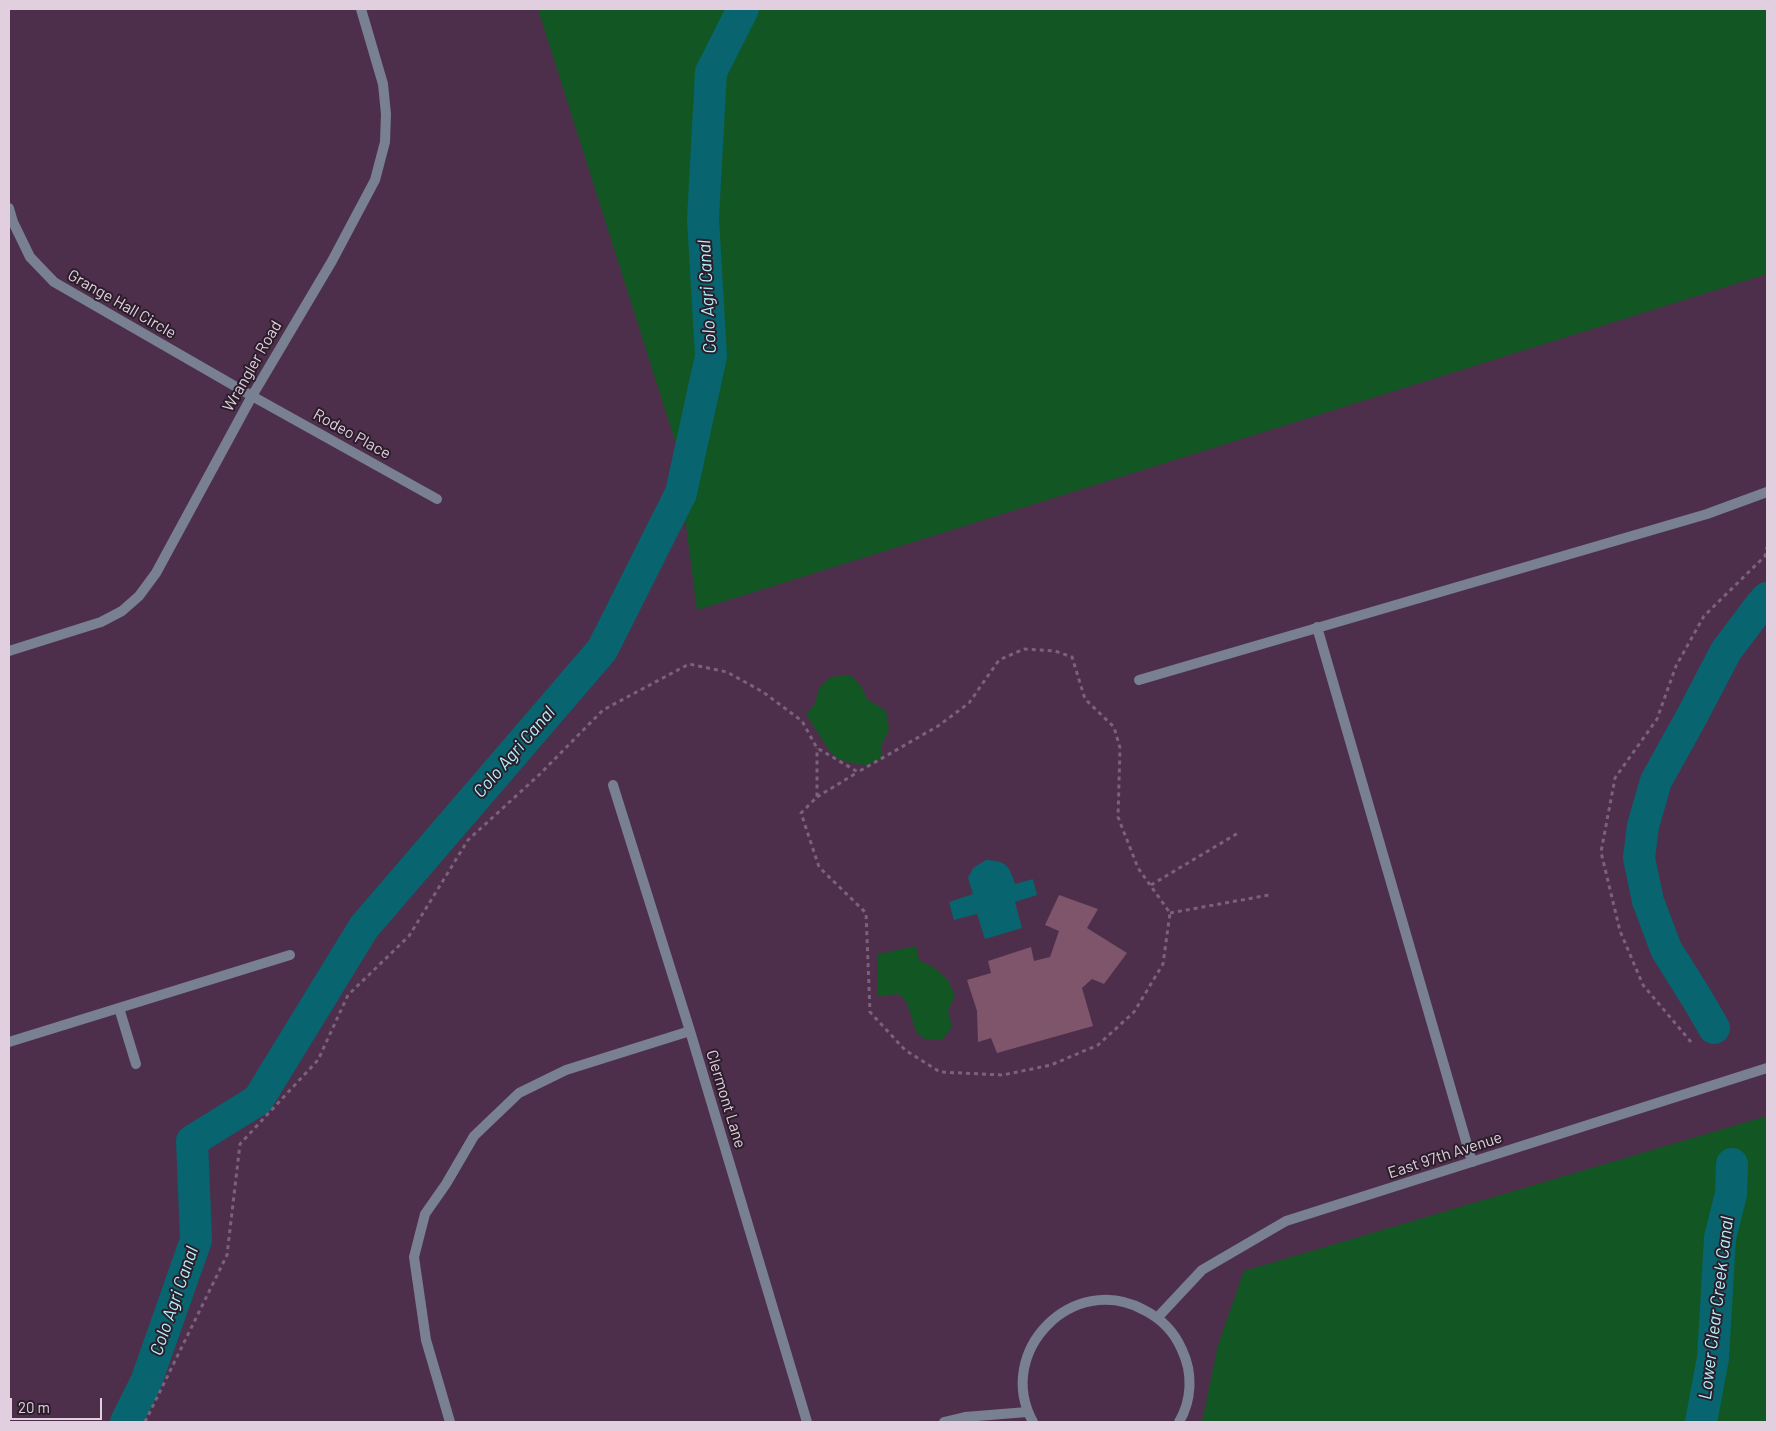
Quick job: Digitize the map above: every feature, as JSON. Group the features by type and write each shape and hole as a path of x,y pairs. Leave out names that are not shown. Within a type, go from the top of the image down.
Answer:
{"street":[{"name":"Wrangler Road","path":"9,651 100,622 122,611 139,596 156,573 252,396 332,261 375,180 385,142 386,114 383,84 361,9"},
{"name":"Grange Hall Circle","path":"9,208 13,222 30,257 54,282 252,396"},
{"name":"Rodeo Place","path":"252,396 437,499"},
{"path":"1139,680 1707,514 1767,492"},
{"path":"1318,628 1472,1162"},
{"name":"Clermont Lane","path":"613,785 690,1031 807,1422"},
{"path":"9,1042 290,955"},
{"path":"119,1008 136,1064"},
{"path":"450,1422 426,1340 414,1257 425,1214 446,1184 474,1136 519,1093 566,1070 690,1031"},
{"name":"East 97th Avenue","path":"1158,1317 1202,1270 1286,1221 1767,1068"},
{"path":"1033,1422 1027,1412 1022,1388 1024,1365 1033,1343 1047,1324 1066,1310 1088,1301 1112,1299 1135,1304 1158,1317 1176,1336 1187,1360 1190,1386 1185,1412 1179,1422"},
{"path":"944,1422 965,1417 1027,1412"}],"path":[{"path":"1691,1042 1643,985 1620,931 1601,852 1615,778 1657,719 1676,666 1704,616 1765,556 1767,547"},
{"path":"1024,649 1055,651 1072,657 1085,699 1114,727 1120,748 1118,817 1138,868 1170,913 1163,964 1134,1012 1098,1045 1052,1065 1003,1074 940,1072 905,1050 870,1012 866,913 819,867 801,812 817,797 858,772 938,726 969,703 999,660 1024,649"},
{"path":"145,1422 227,1255 240,1144 318,1060 348,995 409,936 468,840 540,774 603,710 689,664 727,672 763,692 802,720 817,748 817,797"},
{"path":"817,748 858,772"},
{"path":"1151,886 1238,833"},
{"path":"1170,913 1269,895"}],"green space":[{"path":"538,9 1767,9 1767,274 697,610 675,441"},
{"path":"851,675 861,686 867,699 886,711 889,730 882,744 882,758 867,765 855,764 839,759 830,752 806,714 815,704 819,688 830,677"},
{"path":"916,946 919,960 935,968 948,980 955,996 948,1010 952,1027 942,1040 926,1040 916,1032 907,1003 899,994 877,996 878,954"},
{"path":"1767,1116 1767,1422 1202,1422 1218,1345 1244,1271"}],"shaded area":[{"path":"986,860 998,861 1006,865 1011,872 1015,884 1033,879 1037,895 1015,902 1022,928 985,939 977,914 954,920 949,902 973,894 968,878 973,868"}],"building":[{"path":"1059,895 1098,909 1087,928 1127,953 1104,984 1092,979 1082,988 1093,1026 997,1053 991,1038 978,1042 977,1011 967,980 991,973 988,961 1031,947 1034,961 1050,957 1059,931 1045,925"}],"waterway":[{"name":"Colo Agri Canal","path":"126,1422 146,1382 196,1240 192,1141 258,1100 364,927 602,650 681,493 711,356 703,219 711,72 743,9"},
{"name":"Lower Clear Creek Canal","path":"1714,1028 1666,949 1648,901 1639,858 1643,826 1656,781 1726,651 1767,598"},
{"name":"Lower Clear Creek Canal","path":"1701,1422 1713,1358 1720,1238 1731,1194 1732,1164"}]}
